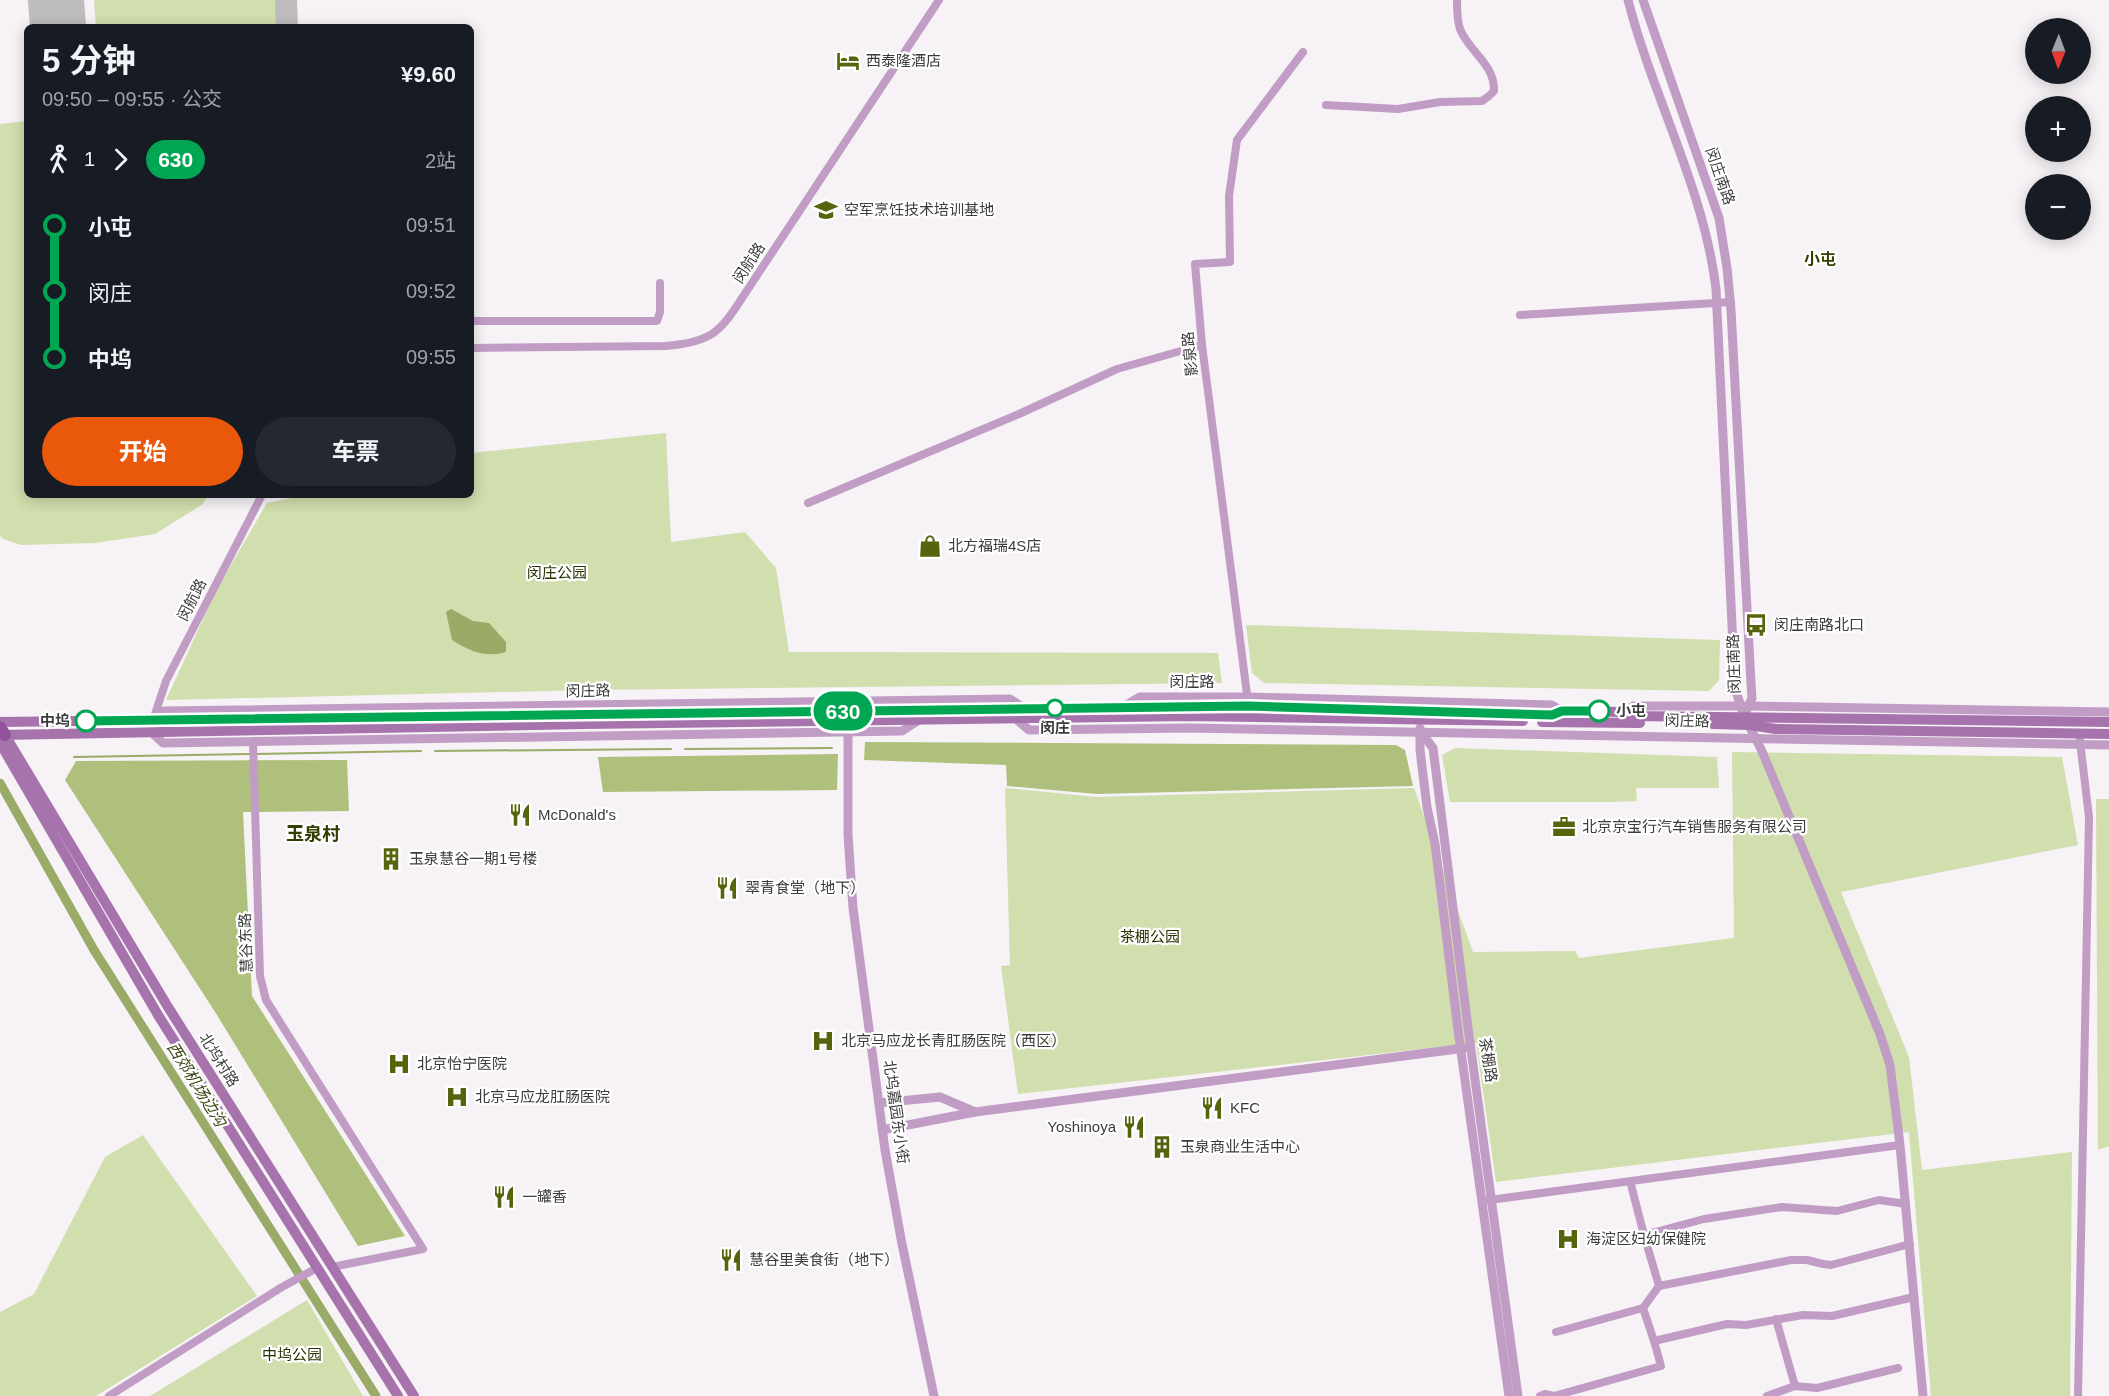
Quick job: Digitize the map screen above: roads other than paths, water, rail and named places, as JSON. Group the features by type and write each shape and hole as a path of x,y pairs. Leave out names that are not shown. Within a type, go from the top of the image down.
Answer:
{"main road":[{"name":"闵庄路","path":"1,732 153,720 1123,707 1248,701 1419,715 1552,715 1557,708 1629,709 1631,716 1745,713 1776,729 2080,739 2109,734"},
{"name":"闵庄路","path":"1,732 152,733 585,715 848,726 919,720 1016,718 1745,713 2109,722"},
{"name":"北坞村路","path":"1,732 168,1007 414,1396"},
{"name":"北坞村路","path":"1,732 158,1015 398,1396"}],"street":[{"name":"闵航路","path":"474,348 665,346 702,340 716,331 729,318 939,0"},
{"path":"1326,105 1398,108 1440,102 1482,100 1489,96 1494,90 1491,72 1465,39 1459,27 1457,0"},
{"name":"闵庄南路","path":"1628,0 1644,55 1703,216 1713,262 1735,688 1745,713"},
{"name":"闵庄南路","path":"1643,0 1719,218 1731,302 1752,698 1745,713"},
{"name":"影泉路","path":"1248,701 1202,345 1195,264 1230,262 1229,196 1237,140 1303,52"},
{"path":"474,321 657,321 660,312 660,283"},
{"path":"1520,315 1731,302"},
{"path":"808,503 1019,414 1117,369 1202,345"},
{"name":"闵航路","path":"152,733 153,720 166,681 260,498"},
{"name":"闵庄路","path":"1248,701 1557,708"},
{"name":"闵庄路","path":"1745,713 2109,712"},
{"path":"1745,713 1880,1034 1890,1065 1910,1244 1923,1396"},
{"path":"585,715 586,736"},
{"name":"茶棚路","path":"1419,715 1420,750 1427,807 1435,844 1509,1396"},
{"name":"闵庄路","path":"1016,718 1029,730 1189,728 1756,737 1787,740 2080,739 2109,745"},
{"name":"闵庄路","path":"152,733 163,743 253,750 848,726"},
{"name":"北坞嘉园东小街","path":"848,726 848,835 852,898 882,1130 902,1244 934,1396"},
{"name":"茶棚路","path":"1421,732 1433,748 1518,1396"},
{"path":"2078,1396 2089,817 2080,739"},
{"name":"慧谷东路","path":"253,750 260,964 266,1000 423,1249 332,1267"},
{"path":"882,1130 975,1112 1471,1047"},
{"path":"879,1103 940,1097 975,1112"},
{"path":"1482,1201 1900,1145"},
{"path":"1630,1181 1659,1286"},
{"path":"1644,1234 1704,1219 1782,1207 1837,1211 1879,1200 1906,1204"},
{"path":"1556,1332 1643,1308 1659,1286 1791,1260 1831,1264 1910,1244"},
{"path":"109,1396 317,1268"},
{"path":"1654,1341 1727,1324 1746,1325 1803,1315 1832,1316 1914,1297"},
{"path":"1540,1396 1554,1396 1661,1366 1643,1308"},
{"path":"1776,1319 1796,1386"},
{"path":"1767,1396 1778,1395 1796,1386 1817,1388 1898,1368"}],"waterway":[{"path":"685,749 832,748"},
{"path":"435,751 671,749"},
{"path":"256,754 421,751"},
{"path":"74,757 250,754"},
{"name":"西郊机场边沟","path":"0,783 94,950 376,1396"}],"place":[{"name":"西泰隆酒店","path":"848,61"},
{"name":"空军烹饪技术培训基地","path":"826,210"},
{"name":"北方福瑞4S店","path":"930,546"},
{"name":"闵庄南路北口","path":"1756,625"},
{"name":"闵庄","path":"1055,708"},
{"name":"小屯","path":"1599,711"},
{"name":"中坞","path":"86,721"},
{"name":"McDonald's","path":"520,815"},
{"name":"北京京宝行汽车销售服务有限公司","path":"1564,827"},
{"name":"玉泉慧谷一期1号楼","path":"391,859"},
{"name":"翠青食堂（地下）","path":"727,888"},
{"name":"北京马应龙长青肛肠医院（西区）","path":"823,1041"},
{"name":"北京怡宁医院","path":"399,1064"},
{"name":"北京马应龙肛肠医院","path":"457,1097"},
{"name":"KFC","path":"1212,1108"},
{"name":"Yoshinoya","path":"1134,1127"},
{"name":"玉泉商业生活中心","path":"1162,1147"},
{"name":"一罐香","path":"504,1197"},
{"name":"海淀区妇幼保健院","path":"1568,1239"},
{"name":"慧谷里美食街（地下）","path":"731,1260"}],"district":[{"name":"小屯","path":"1820,259"},
{"name":"玉泉村","path":"313,834"}],"park label":[{"name":"闵庄公园","path":"557,573"},
{"name":"茶棚公园","path":"1150,937"},
{"name":"中坞公园","path":"292,1355"}]}
